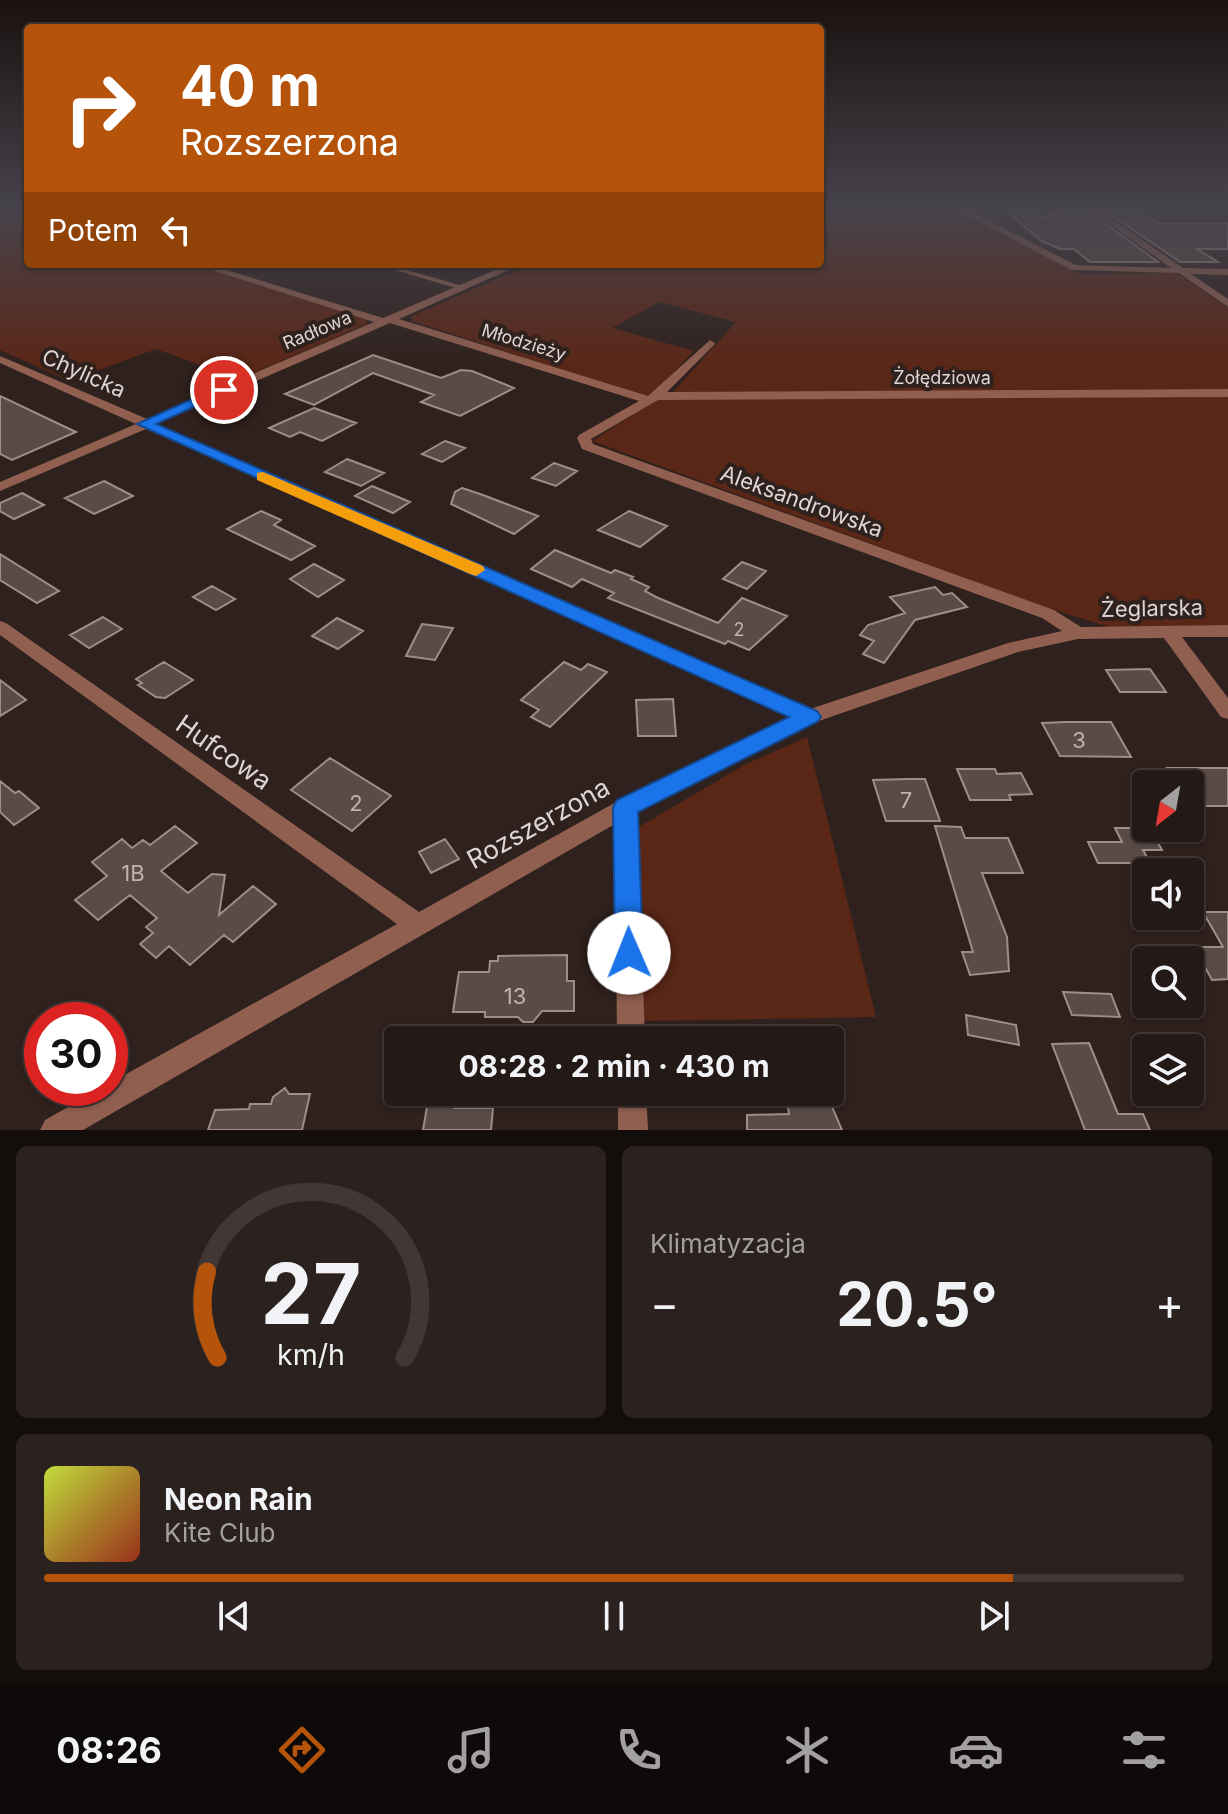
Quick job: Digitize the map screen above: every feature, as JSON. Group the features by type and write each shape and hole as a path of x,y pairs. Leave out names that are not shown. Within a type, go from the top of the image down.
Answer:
{"street":[{"path":"1061,260 1081,270 1228,272"},
{"path":"1165,260 1228,304"},
{"name":"Młodzieży","path":"211,268 652,398"},
{"name":"Radłowa","path":"0,487 507,268"},
{"path":"652,398 710,343"},
{"name":"Chylicka","path":"0,359 809,717"},
{"name":"Żołędziowa","path":"652,398 1228,393"},
{"name":"Aleksandrowska","path":"652,398 587,435 584,438 587,446 1048,614 1078,633"},
{"name":"Hufcowa","path":"0,627 415,923"},
{"path":"1168,631 1228,712"},
{"name":"Żeglarska","path":"1078,633 1228,631"},
{"name":"Rozszerzona","path":"55,1130 415,923 626,807 809,717 1014,647 1078,633"},
{"path":"626,807 631,1026"},
{"path":"632,1106 633,1130"}],"lane":[{"path":"393,268 462,287"}],"shaded area":[{"path":"0,260 24,260 24,268 204,268 367,319 367,324 239,379 156,349 69,381 0,350"},
{"path":"824,260 1052,260 1079,274 1177,273 1228,308 1228,391 673,392 736,322 659,302 612,328 694,351 649,398 412,321 412,316 523,268 824,268"},
{"path":"1228,396 1228,625 1110,627 1041,606 592,441 657,400"},
{"path":"807,737 876,1017 644,1021 637,828 746,764"}],"building":[{"path":"1087,260 1158,262 1090,262"},
{"path":"1177,260 1218,262 1180,262"},
{"path":"373,355 441,378 461,370 472,371 514,388 460,416 421,402 434,395 373,373 314,405 285,394"},
{"path":"0,396 76,432 12,460 0,454"},
{"path":"314,408 356,423 322,441 300,432 290,437 269,428"},
{"path":"445,441 465,448 442,462 422,454"},
{"path":"347,459 384,473 361,486 325,472"},
{"path":"554,463 577,471 556,486 532,478"},
{"path":"104,481 133,496 94,514 65,498"},
{"path":"372,486 410,502 393,513 355,496"},
{"path":"462,488 538,516 514,534 451,504 455,492"},
{"path":"22,493 44,505 14,519 0,511 0,503"},
{"path":"261,511 281,520 274,525 315,546 291,560 227,529"},
{"path":"629,511 667,526 640,547 598,530"},
{"path":"555,550 611,573 615,570 633,577 631,579 649,587 645,591 656,597 718,623 742,598 787,616 749,650 728,641 725,644 608,598 614,593 582,579 572,587 531,569"},
{"path":"0,554 59,591 37,603 0,580"},
{"path":"742,562 766,571 747,589 723,579"},
{"path":"314,564 344,580 318,597 290,579"},
{"path":"212,586 235,599 216,610 193,597"},
{"path":"935,587 943,595 952,593 967,607 915,620 884,663 863,654 874,641 860,635 868,625 905,613 890,597"},
{"path":"103,617 122,629 89,648 70,635"},
{"path":"337,618 363,631 338,649 312,636"},
{"path":"422,624 453,628 435,660 406,656"},
{"path":"164,662 193,680 165,698 156,697 138,685 142,683 136,679"},
{"path":"564,662 581,670 588,664 607,672 550,727 531,717 539,710 521,700"},
{"path":"1150,669 1166,692 1120,692 1106,670"},
{"path":"0,680 26,700 0,716"},
{"path":"673,699 676,736 638,736 636,700"},
{"path":"1111,722 1131,757 1060,756 1042,723"},
{"path":"330,758 391,796 352,831 291,790"},
{"path":"1228,768 1228,806 1204,806 1204,770 1168,770"},
{"path":"957,769 995,769 997,774 1021,773 1032,794 1009,795 1011,800 970,800"},
{"path":"925,779 940,821 886,821 873,780"},
{"path":"0,781 15,793 19,791 39,808 14,825 0,812"},
{"path":"175,826 197,843 161,871 188,893 212,874 225,875 219,915 253,886 276,904 233,942 224,935 190,965 169,946 156,958 140,944 153,933 146,927 157,918 130,895 98,920 75,900 107,876 92,862 122,839 132,848 143,840 150,845"},
{"path":"935,826 961,827 965,838 1008,838 1023,873 982,873 1007,937 1009,971 970,975 962,952 973,952"},
{"path":"1115,828 1132,828 1132,842 1158,842 1162,850 1143,850 1147,858 1132,858 1132,863 1098,863 1088,842 1122,842"},
{"path":"445,839 459,859 431,873 419,852"},
{"path":"1204,912 1228,912 1228,979 1212,980 1204,965 1204,947 1223,947"},
{"path":"567,955 567,981 574,981 574,1011 542,1011 533,1022 523,1022 518,1017 485,1017 485,1012 453,1012 459,972 489,972 490,961 498,961 498,956"},
{"path":"1063,992 1111,994 1120,1017 1072,1015"},
{"path":"966,1015 1016,1025 1019,1045 968,1035"},
{"path":"1089,1043 1118,1114 1143,1114 1150,1130 1085,1130 1052,1044"},
{"path":"285,1088 289,1094 310,1094 302,1130 208,1130 215,1110 249,1109 250,1104 271,1104 273,1097"},
{"path":"427,1106 493,1108 491,1130 423,1130"},
{"path":"788,1106 832,1106 842,1130 747,1130 747,1115 789,1114"}],"slow traffic":[{"path":"263,477 476,570"}],"route":[{"path":"224,390 144,424 809,717 626,807 629,953"}]}
